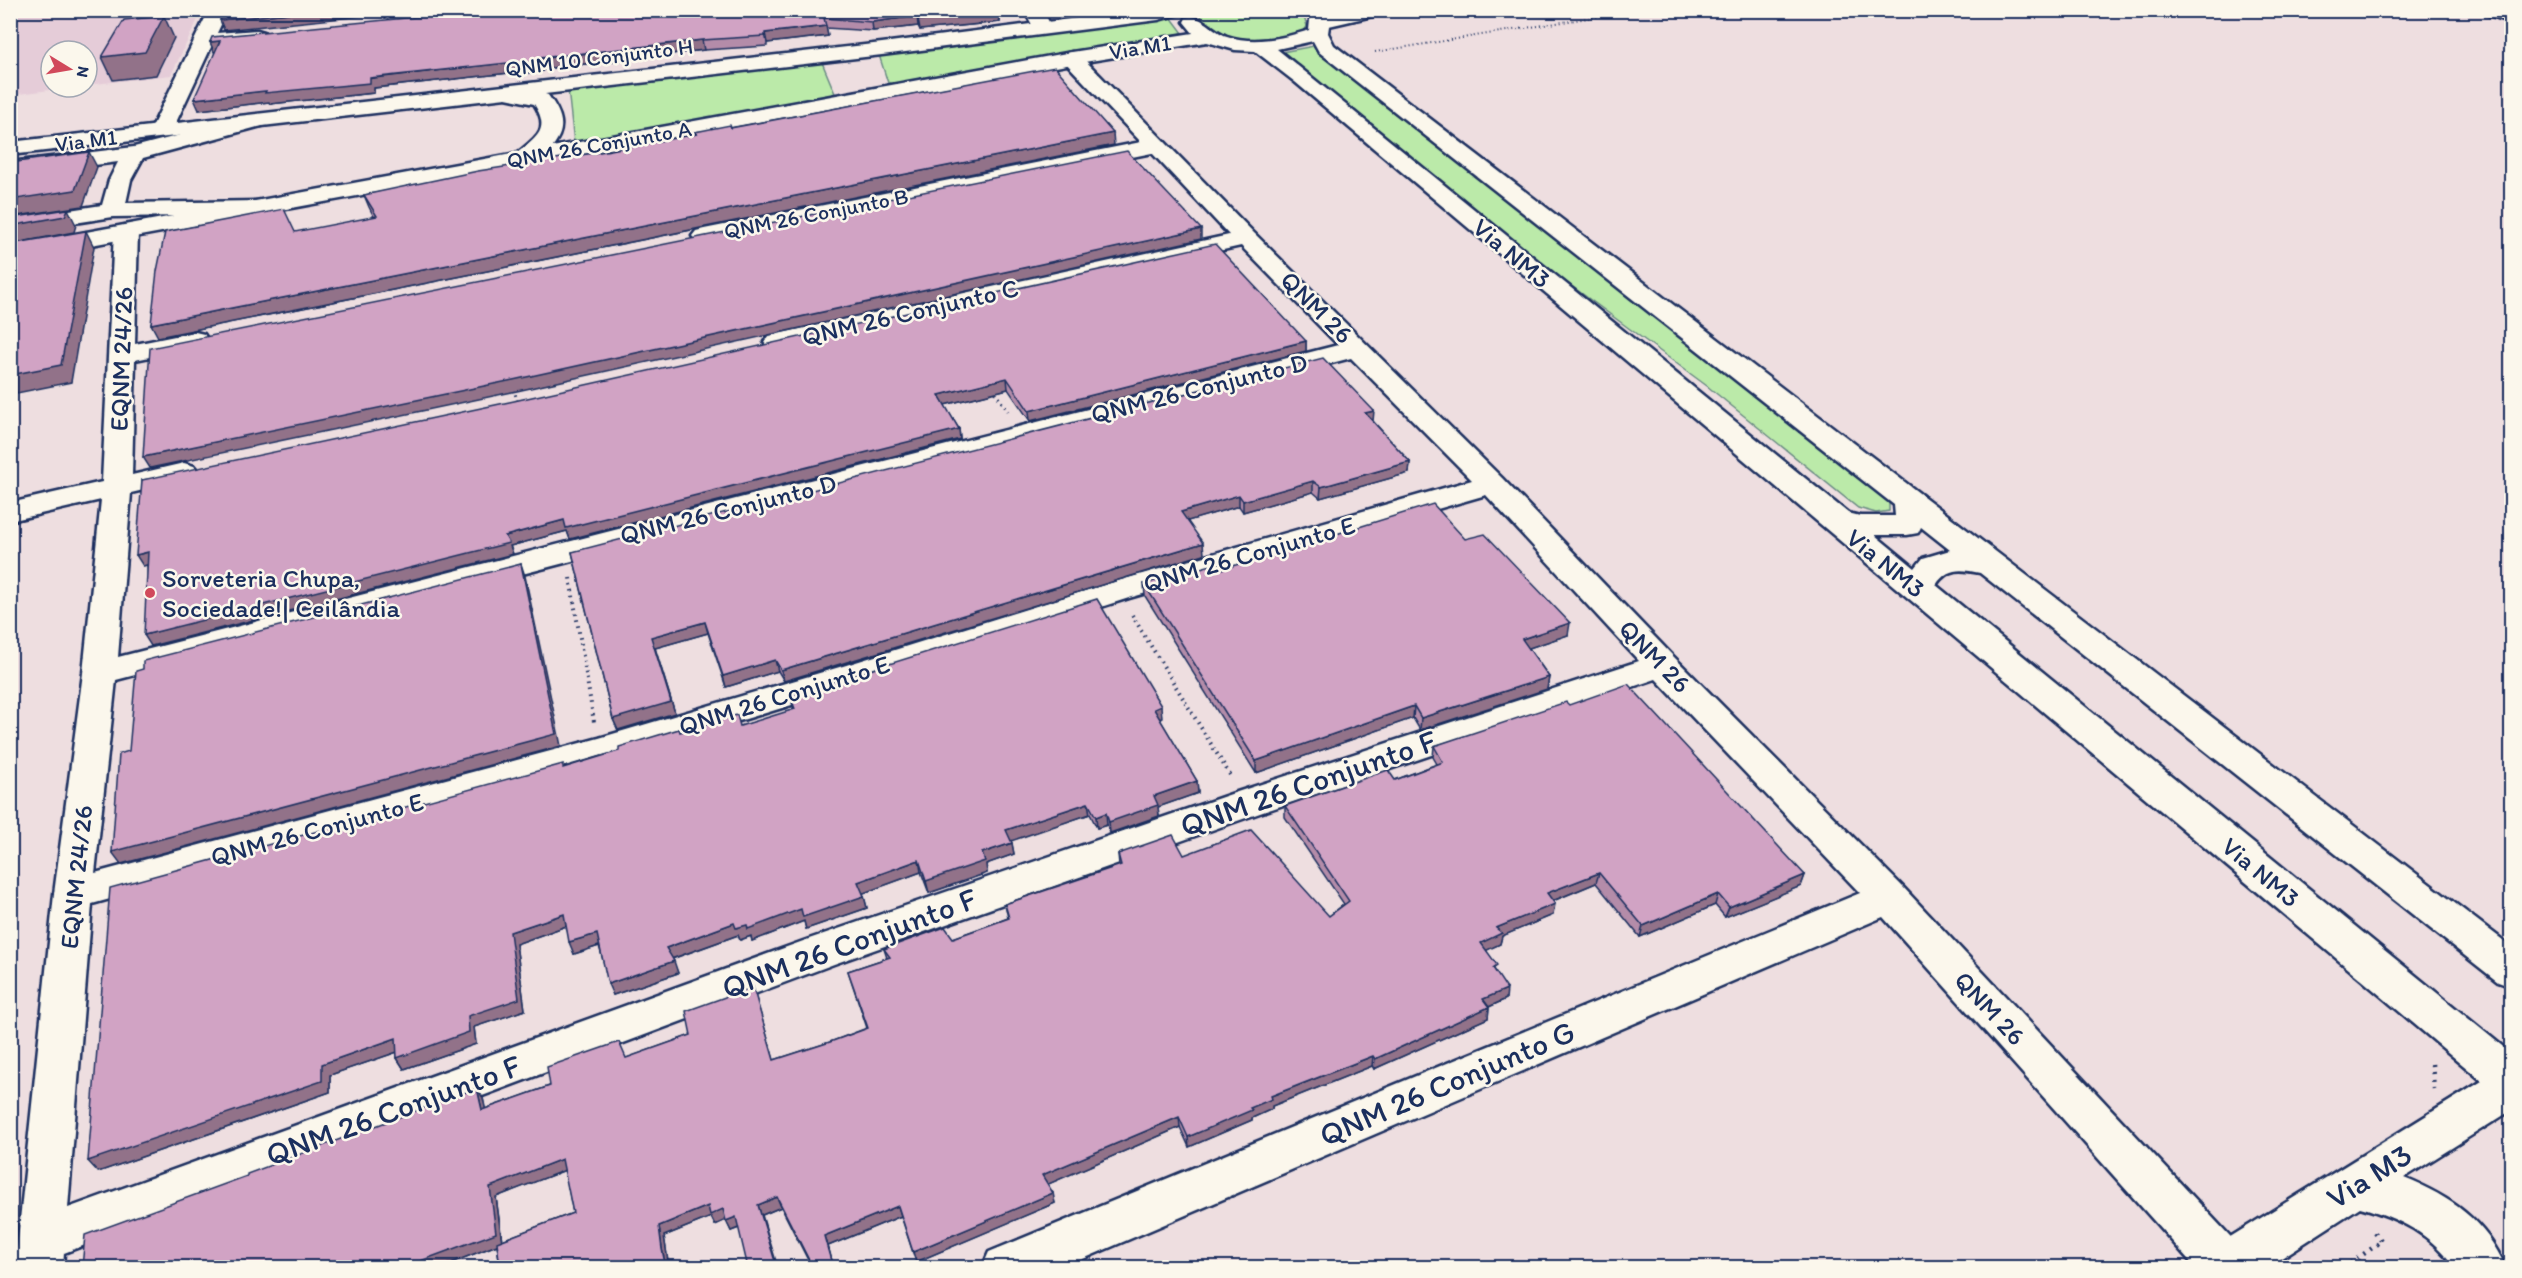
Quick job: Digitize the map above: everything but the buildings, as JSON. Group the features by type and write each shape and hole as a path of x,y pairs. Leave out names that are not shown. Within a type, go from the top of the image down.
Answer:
{"street":[{"path":"161,131 219,10"},
{"name":"Via M1","path":"1038,19 1158,14 1172,10"},
{"path":"1185,10 1195,25 1208,36 1260,46 1284,44 1319,22 1374,10"},
{"path":"2492,10 2511,18"},
{"name":"QNM 10 Conjunto H","path":"161,131 882,49 1038,19"},
{"name":"Via NM3","path":"1319,22 1326,48 2511,970"},
{"path":"206,40 277,34"},
{"name":"Via M1","path":"1072,58 1208,36"},
{"name":"Via NM3","path":"1260,46 1302,78 2511,1080"},
{"path":"882,49 849,57 836,67 835,77 852,89 888,92"},
{"name":"QNM 26 Conjunto A","path":"10,253 266,208 525,157 1072,58"},
{"name":"QNM 26","path":"1072,58 1246,238 1492,484 1662,665 1889,898 2225,1267"},
{"path":"506,92 541,99 549,110 551,135 548,142 525,157"},
{"path":"11,165 135,153 264,120"},
{"name":"Via M1","path":"11,165 161,131"},
{"name":"QNM 26 Conjunto B","path":"681,241 1158,145"},
{"path":"113,210 116,191 135,153"},
{"path":"10,226 113,210 266,208"},
{"name":"EQNM 24/26","path":"41,1253 73,894 100,673 117,486 126,232"},
{"name":"QNM 26 Conjunto C","path":"749,348 1246,238"},
{"path":"122,355 215,336"},
{"name":"QNM 26 Conjunto D","path":"100,673 1358,348"},
{"path":"10,512 208,467"},
{"name":"QNM 26 Conjunto E","path":"73,894 598,751 855,674 1118,591 1492,484"},
{"path":"1832,519 1860,525 1907,526 1911,512 1907,500"},
{"path":"1917,588 1934,565 1940,566 1958,558 1993,567"},
{"name":"QNM 26 Conjunto F","path":"41,1253 820,952 1247,803 1662,665"},
{"name":"QNM 26 Conjunto G","path":"1006,1268 1889,898"},
{"name":"Via M3","path":"2225,1267 2511,1086"},
{"path":"2355,1185 2392,1194 2417,1205 2451,1226 2474,1254 2482,1268"}],"path":[{"path":"1339,58 1638,10"},
{"path":"511,379 517,401"},
{"path":"989,384 1023,433"},
{"path":"566,551 598,751"},
{"path":"1118,591 1247,803"}],"shaded area":[{"path":"10,11 202,11 171,75 99,84 99,39 39,39 39,91 11,95"}],"green space":[{"path":"1199,11 1302,11 1307,26 1304,32 1281,40 1241,40 1219,33 1210,27 1203,20"},
{"path":"1171,17 1183,33 907,83 888,83 879,55"},
{"path":"1314,46 1436,135 1889,501 1889,511 1876,513 1858,508 1707,386 1546,267 1282,52"},
{"path":"821,60 836,96 574,143 568,89"}],"place":[{"name":"Sorveteria Chupa, Sociedade!| Ceilândia","path":"150,593"}]}
